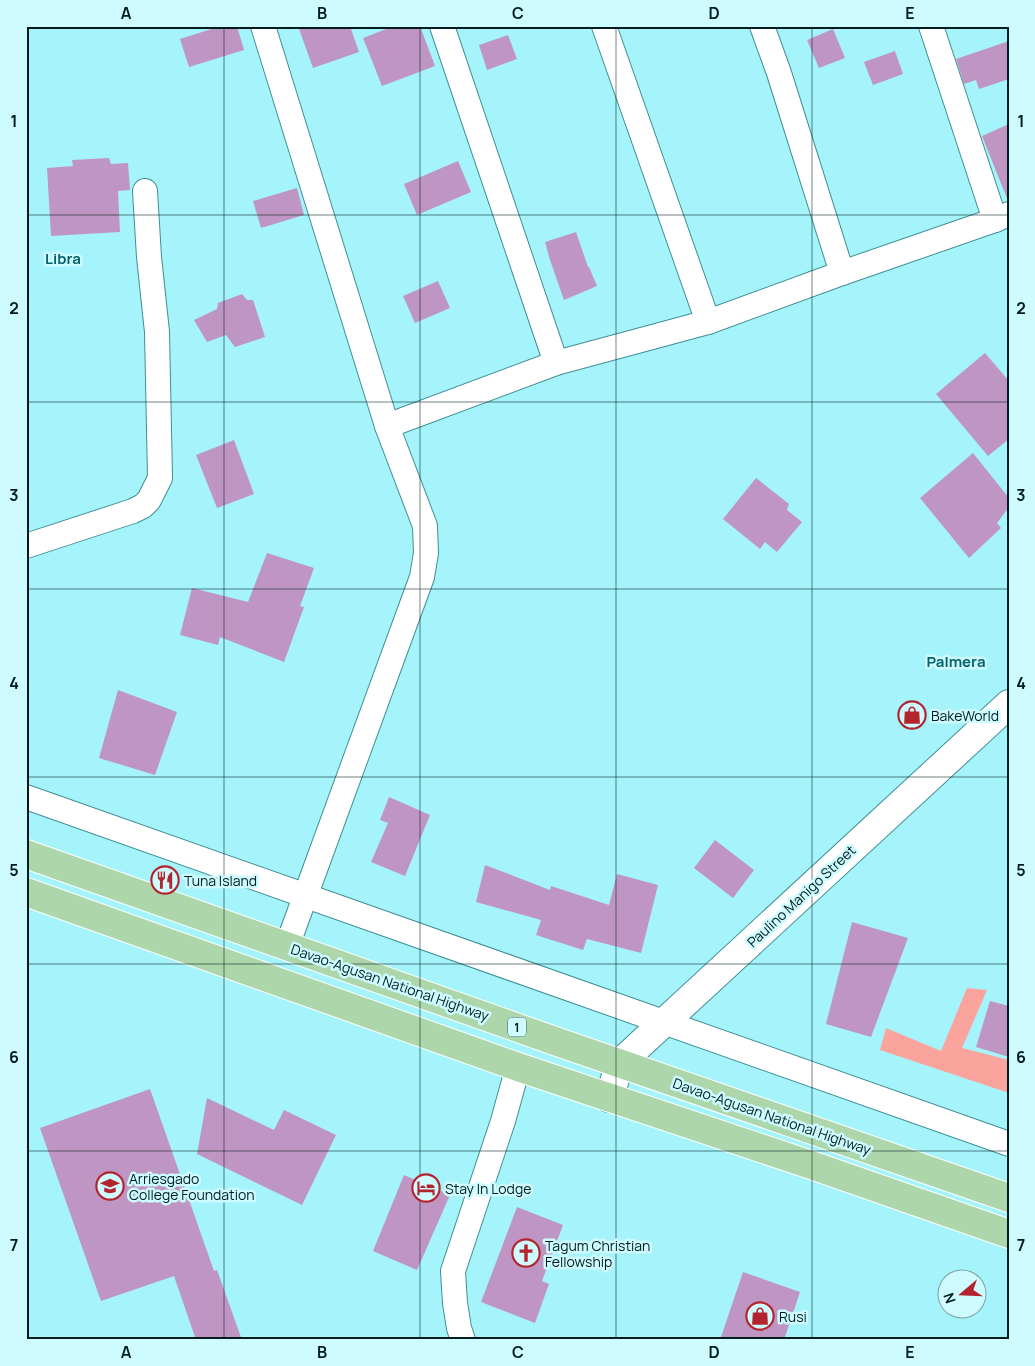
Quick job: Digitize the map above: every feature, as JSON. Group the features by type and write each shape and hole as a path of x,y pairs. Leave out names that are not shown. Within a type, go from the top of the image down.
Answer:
{"highway":[{"name":"Davao-Agusan National Highway","path":"26,854 1009,1198"},
{"path":"26,892 518,1067 817,1166 1009,1234"}],"street":[{"path":"263,26 387,426 425,526 426,553 422,577 287,946"},
{"path":"442,26 556,363"},
{"path":"604,26 708,322"},
{"path":"762,26 779,73 842,273"},
{"path":"387,426 556,363 708,322 1002,217 931,26"},
{"path":"26,546 143,506 149,500 160,478 157,332 149,257 145,191"},
{"name":"Paulino Manigo Street","path":"609,1098 620,1063 1009,704"},
{"path":"26,797 1009,1144"},
{"path":"464,1340 459,1328 455,1303 453,1271 503,1121 518,1067"}],"shaded area":[{"path":"967,988 987,990 962,1048 1009,1060 1009,1093 880,1050 886,1028 941,1051"}],"building":[{"path":"221,26 237,26 244,50 189,67 180,39"},
{"path":"298,26 350,26 359,52 313,68"},
{"path":"394,26 420,26 435,66 382,86 363,38"},
{"path":"833,29 845,58 819,68 807,40"},
{"path":"508,35 517,59 487,70 479,45"},
{"path":"1009,41 1009,79 979,89 976,80 964,84 956,59"},
{"path":"895,51 903,74 873,85 864,62"},
{"path":"1009,124 1009,201 1008,201 982,136"},
{"path":"109,158 111,164 128,163 130,190 118,191 120,232 51,236 47,168 73,166 72,160"},
{"path":"458,161 471,192 417,215 404,184"},
{"path":"297,188 304,215 261,228 253,201"},
{"path":"576,232 588,267 597,286 564,300 545,242"},
{"path":"438,281 450,308 415,323 403,296"},
{"path":"242,294 247,300 253,300 265,337 235,347 226,335 207,342 194,320 217,309 218,303"},
{"path":"985,353 1009,381 1009,439 988,456 936,394"},
{"path":"234,440 254,494 217,508 196,455"},
{"path":"973,453 1009,498 1009,507 997,523 1001,528 969,558 920,498"},
{"path":"756,478 789,504 787,510 802,522 777,552 765,542 760,549 723,519"},
{"path":"267,553 314,568 300,606 304,607 284,662 220,637 218,645 180,635 192,588 248,602"},
{"path":"118,690 177,712 155,775 99,758"},
{"path":"389,797 430,815 405,876 371,862 388,823 380,820"},
{"path":"715,840 754,870 733,898 694,868"},
{"path":"485,865 550,890 551,886 609,905 617,874 658,885 641,953 587,939 583,950 536,935 541,920 476,902"},
{"path":"852,922 908,938 871,1037 826,1024"},
{"path":"990,1001 1009,1006 1009,1057 976,1047"},
{"path":"150,1089 214,1271 217,1270 242,1340 196,1340 174,1276 101,1301 40,1128"},
{"path":"207,1098 274,1130 284,1110 336,1135 302,1205 197,1154"},
{"path":"404,1175 450,1195 417,1270 373,1251"},
{"name":"Tagum Christian Fellowship","path":"517,1207 563,1225 542,1281 549,1284 535,1323 481,1302"},
{"name":"Rusi","path":"743,1272 800,1292 784,1340 720,1340"}],"place":[{"name":"BakeWorld","path":"912,715"},
{"name":"Tuna Island","path":"165,880"},
{"name":"Arriesgado College Foundation","path":"110,1186"},
{"name":"Stay In Lodge","path":"426,1188"},
{"name":"Tagum Christian Fellowship","path":"526,1253"},
{"name":"Rusi","path":"760,1316"}],"district":[{"name":"Libra","path":"63,258"},
{"name":"Palmera","path":"956,661"}]}
